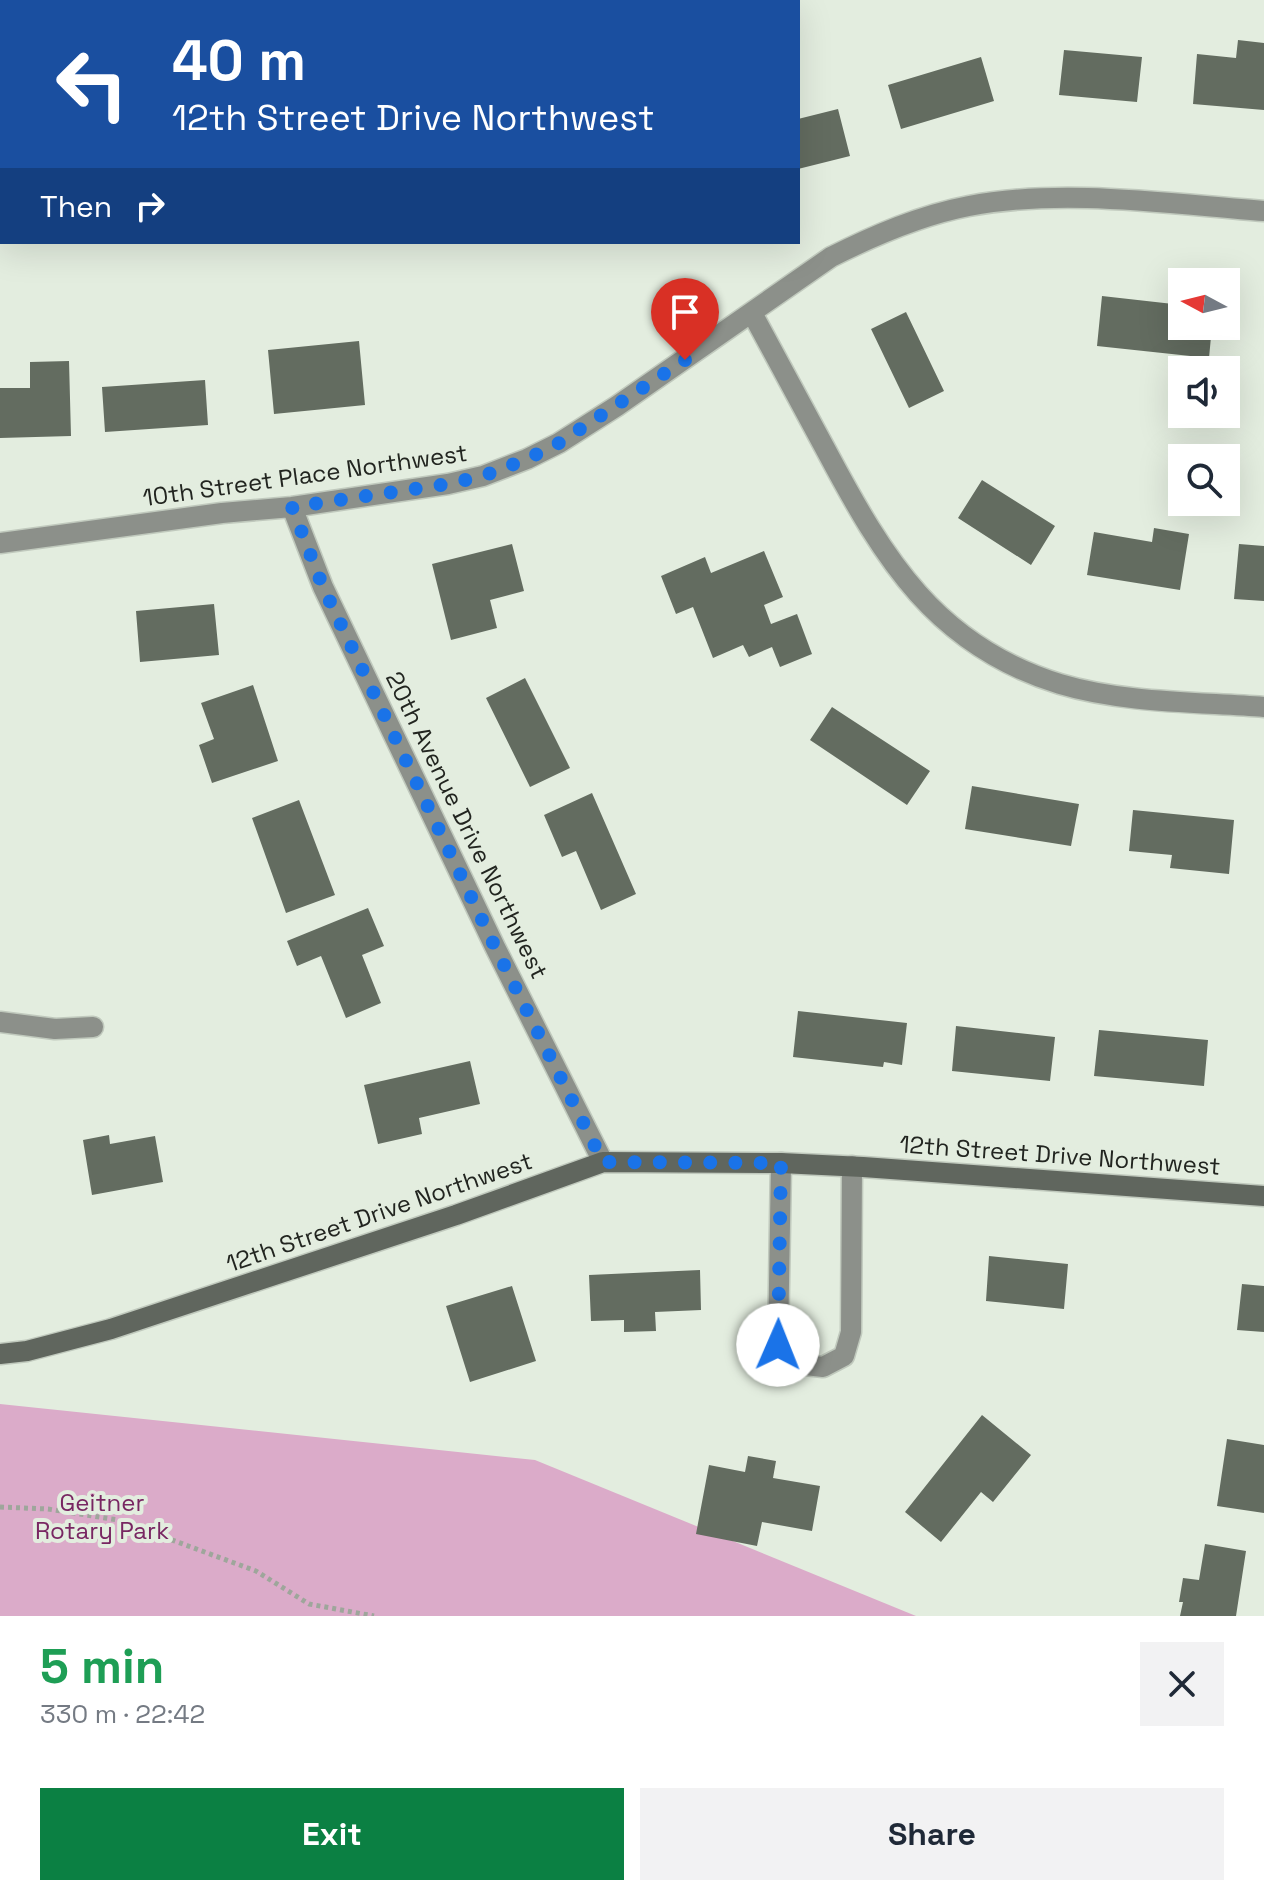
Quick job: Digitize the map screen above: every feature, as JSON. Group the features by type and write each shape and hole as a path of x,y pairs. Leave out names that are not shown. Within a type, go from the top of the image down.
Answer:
{"street":[{"name":"10th Street Place Northwest","path":"0,543 222,513 292,507 483,476 559,443 831,257 911,222 971,206 1025,199 1079,198 1264,211"},
{"path":"752,313 857,508 899,573 948,624 1008,663 1063,685 1109,694 1264,707"},
{"name":"20th Avenue Drive Northwest","path":"292,507 330,601 495,947 603,1162"},
{"path":"0,1022 55,1029 93,1027"},
{"name":"12th Street Drive Northwest","path":"0,1354 27,1351 111,1329 427,1225 603,1162 852,1166 1264,1196"},
{"path":"781,1163 778,1345 797,1364 823,1367 844,1356 851,1332 852,1166"}],"path":[{"path":"0,1507 48,1509 118,1520 256,1571 309,1604 374,1616"}],"green space":[{"name":"Geitner Rotary Park","path":"0,1404 535,1460 916,1616 0,1616"}],"building":[{"path":"1238,40 1264,43 1264,110 1193,104 1197,54 1236,58"},
{"path":"1064,50 1142,57 1137,102 1059,95"},
{"path":"981,57 994,101 901,129 888,85"},
{"path":"838,109 850,156 800,168 800,118"},
{"path":"1102,296 1168,303 1168,340 1211,340 1209,356 1097,346"},
{"path":"906,312 944,391 909,408 871,329"},
{"path":"359,341 365,405 274,414 268,350"},
{"path":"69,361 71,436 0,438 0,388 30,388 30,362"},
{"path":"205,380 208,425 105,432 102,387"},
{"path":"982,480 1055,526 1031,565 958,518"},
{"path":"1154,528 1189,534 1180,590 1087,575 1094,532 1152,542"},
{"path":"512,544 524,591 490,600 497,628 451,640 432,564"},
{"path":"1239,544 1264,546 1264,601 1234,599"},
{"path":"764,551 783,597 764,605 771,624 797,614 812,654 780,667 772,647 749,657 743,645 713,658 693,607 676,614 661,576 705,557 711,573"},
{"path":"214,604 219,655 140,662 136,611"},
{"path":"525,678 570,768 530,787 486,698"},
{"path":"253,685 278,761 212,783 199,745 214,739 201,703"},
{"path":"832,707 930,771 907,805 810,740"},
{"path":"972,786 1079,804 1071,846 965,829"},
{"path":"592,793 636,894 601,910 576,851 562,857 544,815"},
{"path":"299,800 335,895 286,913 252,818"},
{"path":"1133,810 1234,820 1229,874 1170,868 1172,855 1129,851"},
{"path":"368,908 384,946 362,955 381,1003 346,1018 321,956 297,966 287,941"},
{"path":"798,1011 907,1023 902,1065 884,1062 883,1067 793,1057"},
{"path":"956,1026 1055,1037 1050,1081 952,1071"},
{"path":"1099,1030 1208,1040 1204,1086 1094,1076"},
{"path":"470,1061 480,1104 419,1118 422,1134 378,1144 364,1085"},
{"path":"109,1135 110,1144 155,1136 163,1182 92,1195 83,1140"},
{"path":"989,1256 1068,1264 1064,1309 986,1301"},
{"path":"700,1270 701,1310 655,1312 656,1331 624,1332 624,1320 591,1321 589,1275"},
{"path":"1242,1284 1264,1286 1264,1332 1237,1330"},
{"path":"512,1286 536,1361 470,1382 446,1306"},
{"path":"982,1415 1031,1455 993,1502 981,1492 941,1542 905,1512"},
{"path":"1227,1439 1264,1445 1264,1513 1217,1506"},
{"path":"748,1456 776,1461 773,1478 820,1486 812,1531 762,1522 757,1546 696,1534 709,1465 745,1472"},
{"path":"1205,1544 1246,1551 1236,1616 1180,1616 1183,1578 1199,1580"}],"route":[{"path":"685,360 559,443 483,476 292,507 323,587 495,947 603,1162 781,1163 778,1345"}]}
